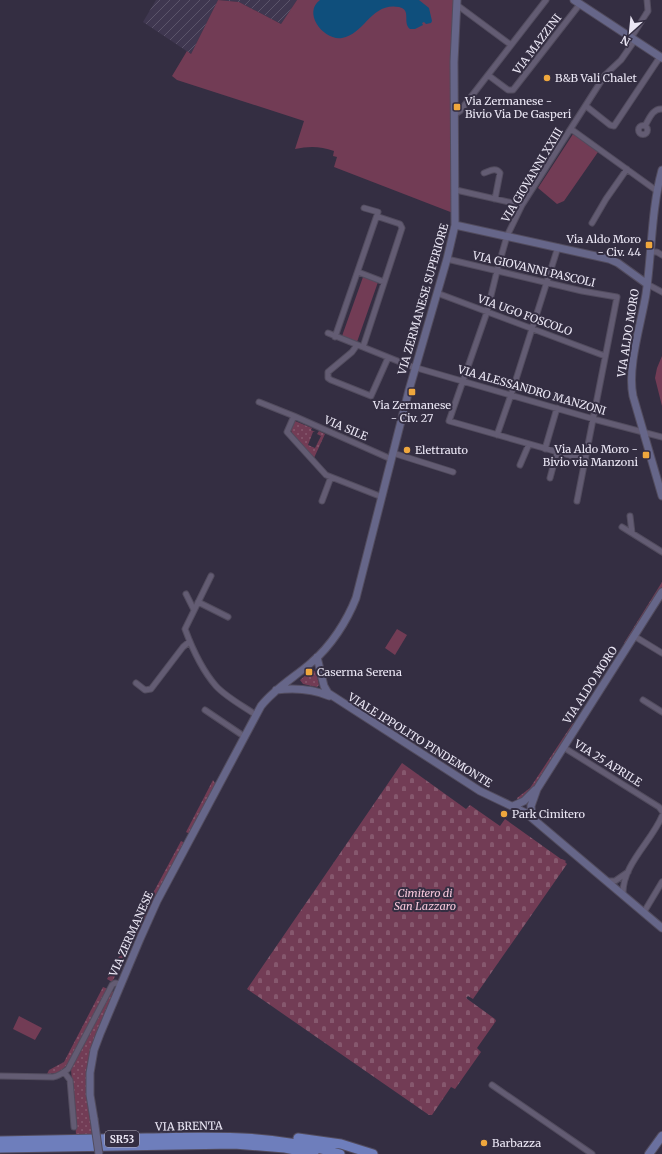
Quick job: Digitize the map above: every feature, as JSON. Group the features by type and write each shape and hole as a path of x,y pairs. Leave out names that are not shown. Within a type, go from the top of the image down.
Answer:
{"highway":[{"path":"244,1141 264,1135 293,1137 341,1144 373,1154"},
{"name":"VIA BRENTA","path":"0,1141 197,1137 244,1141 314,1154"},
{"name":"VIA BRENTA","path":"0,1148 244,1141 287,1142 340,1154"},
{"path":"244,1141 289,1154"}],"main road":[{"path":"649,1154 662,1136"},
{"path":"654,1154 662,1139"}],"street":[{"path":"454,115 460,111 546,0"},
{"name":"VIA GIOVANNI XXIII","path":"497,435 449,422 487,312 496,271 507,236 522,205 605,75 621,60 648,10 647,0"},
{"path":"577,2 661,58 614,126 610,125 586,106"},
{"name":"VIA MAZZINI","path":"488,75 508,90 513,90 577,2"},
{"path":"457,3 511,45"},
{"name":"VIA ZERMANESE SUPERIORE","path":"356,598 415,368 438,293 455,225 456,190 454,62 457,3"},
{"path":"645,126 654,111 662,109"},
{"path":"571,128 657,191"},
{"path":"484,173 494,169 498,170 500,173 496,199"},
{"path":"592,223 606,199 627,169"},
{"name":"VIA ALDO MORO","path":"662,170 657,191 647,284 631,380 633,396 662,496"},
{"path":"456,190 522,205"},
{"path":"335,337 378,212 364,208"},
{"path":"376,218 379,217 400,224 402,228 360,346 328,372 327,375 331,380 371,396 388,358"},
{"path":"455,225 614,260 647,284 662,292"},
{"path":"558,247 545,282 511,396 497,435 586,460"},
{"path":"650,252 657,252 662,255"},
{"name":"VIA GIOVANNI PASCOLI","path":"447,259 617,297 606,356"},
{"path":"358,272 384,282"},
{"name":"VIA UGO FOSCOLO","path":"438,293 606,356"},
{"name":"VIA ALESSANDRO MANZONI","path":"328,333 415,368 662,437"},
{"path":"577,501 606,356"},
{"name":"VIA SILE","path":"259,402 392,456 453,472"},
{"path":"546,449 557,408"},
{"path":"294,416 287,432 326,474 382,497"},
{"path":"520,465 529,444"},
{"path":"550,478 557,452"},
{"path":"322,501 331,477"},
{"path":"630,516 632,533"},
{"path":"622,527 662,552"},
{"path":"211,576 185,629 205,672 216,686 256,715"},
{"name":"VIA ALDO MORO","path":"536,789 634,636 660,601 662,592"},
{"path":"186,594 194,610"},
{"name":"VIA ZERMANESE","path":"99,1154 89,1087 91,1065 97,1043 157,900 244,736 264,702 276,690 318,657 338,630 356,598"},
{"path":"198,602 228,617"},
{"path":"634,636 662,653"},
{"path":"136,683 145,690 151,689 183,647 190,642"},
{"name":"VIALE IPPOLITO PINDEMONTE","path":"318,657 324,689 337,700"},
{"path":"296,674 298,684 307,690"},
{"name":"VIALE IPPOLITO PINDEMONTE","path":"276,690 307,690 320,692 337,700 480,791 523,811 608,880 662,928"},
{"path":"643,700 662,712"},
{"path":"205,710 244,736"},
{"name":"VIA 25 APRILE","path":"563,747 659,807 662,811"},
{"path":"513,806 524,801 536,789"},
{"path":"532,818 531,806 536,789"},
{"path":"524,801 522,805 523,811 528,810 531,806"},
{"path":"623,894 624,883 628,872 662,816"},
{"path":"608,880 615,881 628,872"},
{"path":"644,912 662,882"},
{"path":"0,1076 53,1077 61,1075 68,1069 111,988 120,987"},
{"path":"64,1072 70,1080 74,1126"},
{"path":"492,1085 592,1154"}],"shaded area":[{"path":"156,0 218,0 191,54 143,22"},
{"path":"218,0 297,0 281,24 239,2"}],"green space":[{"path":"218,0 239,2 281,24 297,0 454,0 450,78 453,213 334,167 337,157 333,156 334,151 314,147 295,149 304,121 177,80 172,76 187,51 191,54"},
{"path":"573,134 598,152 564,201 557,204 538,188"},
{"path":"363,277 378,282 357,342 342,336"},
{"path":"662,356 662,406 655,378"},
{"path":"295,421 312,428 311,430 315,432 313,432 308,445 315,448 321,436 317,434 319,431 325,434 314,458 292,433 291,430"},
{"path":"662,582 662,587 626,643 624,643"},
{"path":"397,629 407,635 395,655 385,648"},
{"path":"312,670 316,672 319,685 317,687 303,684 300,680"},
{"path":"573,723 575,724 534,789 519,803 517,798 530,788"},
{"name":"Cimitero di San Lazzaro","path":"402,763 466,809 470,805 500,826 505,819 566,861 565,862 567,864 473,999 468,996 466,998 496,1021 477,1048 481,1052 455,1089 451,1087 432,1115 429,1115 247,989"},
{"path":"213,780 216,785 190,834 186,832"},
{"path":"181,841 185,843 112,982 107,979"},
{"path":"103,987 108,989 68,1064 59,1073 47,1074 49,1070 64,1062"},
{"path":"111,991 114,992 89,1058 87,1078 92,1134 76,1134 71,1069"},
{"path":"19,1016 42,1028 35,1040 13,1029"}],"water":[{"path":"320,0 419,0 429,8 432,21 431,23 426,24 424,22 422,23 423,25 415,29 410,29 407,23 405,11 399,7 389,7 382,9 375,14 357,31 342,38 335,38 322,31 314,19 313,12 315,5"}],"place":[{"name":"B&B Vali Chalet","path":"547,78"},
{"name":"Via Zermanese - Bivio Via De Gasperi","path":"457,107"},
{"name":"Via Aldo Moro - Civ. 44","path":"649,245"},
{"name":"Via Zermanese - Civ. 27","path":"412,392"},
{"name":"Elettrauto","path":"407,450"},
{"name":"Via Aldo Moro - Bivio via Manzoni","path":"646,455"},
{"name":"Caserma Serena","path":"309,672"},
{"name":"Park Cimitero","path":"504,814"},
{"name":"Barbazza","path":"484,1143"}]}
